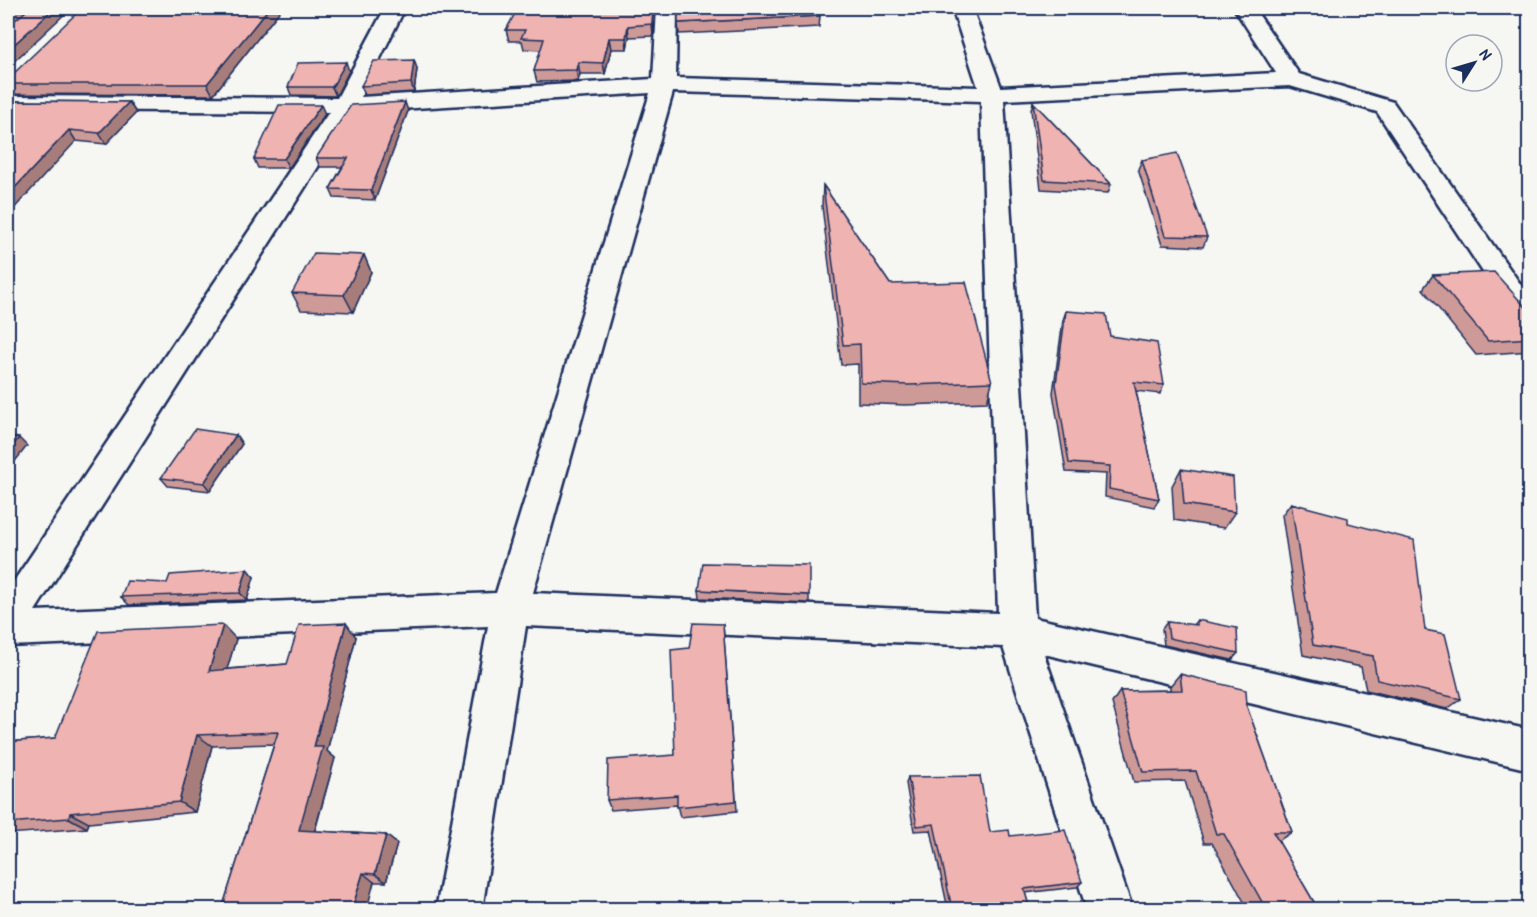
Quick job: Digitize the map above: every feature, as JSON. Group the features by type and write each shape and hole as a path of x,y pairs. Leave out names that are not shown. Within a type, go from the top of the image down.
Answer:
{"street":[{"path":"8,621 345,105 395,8"},
{"path":"459,909 510,609 664,85 667,8"},
{"path":"962,8 992,94 1017,631 1110,909"},
{"path":"1244,8 1291,79"},
{"path":"8,103 345,105 664,85 992,94 1291,79 1385,107 1530,321"},
{"path":"8,629 510,609 1017,631 1530,750"}],"building":[{"path":"8,8 54,8 8,50 8,26 26,11 8,11"},
{"path":"82,8 269,8 207,84 8,84 8,79"},
{"path":"518,8 653,8 652,24 628,26 626,38 609,38 603,63 578,62 576,70 534,71 544,39 521,38 525,30 506,30"},
{"path":"678,8 818,8 820,16 678,23"},
{"path":"414,60 411,83 361,86 374,61"},
{"path":"346,62 332,87 288,87 298,63"},
{"path":"8,101 129,102 99,133 69,130 8,195"},
{"path":"405,102 371,190 330,189 348,158 316,158 351,105"},
{"path":"1033,102 1111,184 1044,180"},
{"path":"279,105 321,105 284,159 254,159"},
{"path":"1177,153 1207,237 1165,236 1142,160"},
{"path":"823,185 890,284 966,282 992,382 909,385 861,383 860,344 843,345"},
{"path":"314,253 364,255 344,295 292,293"},
{"path":"1494,272 1530,312 1530,338 1488,341 1433,275"},
{"path":"1066,311 1106,314 1110,336 1157,343 1164,385 1134,382 1159,499 1109,489 1110,466 1069,463 1056,384"},
{"path":"195,429 236,435 204,483 161,478"},
{"path":"8,436 19,438 8,451"},
{"path":"1181,469 1233,477 1235,512 1184,504"},
{"path":"1291,503 1348,518 1348,523 1414,540 1425,630 1445,634 1461,699 1377,680 1373,656 1313,645"},
{"path":"703,563 809,565 809,595 699,590"},
{"path":"247,569 240,593 121,597 127,581 167,583 170,575"},
{"path":"1197,620 1237,628 1238,653 1169,638 1167,622 1197,625"},
{"path":"346,623 314,747 323,747 299,830 386,835 375,874 363,873 352,909 222,909 278,732 197,735 179,802 70,813 69,818 8,823 8,742 55,738 98,631 223,625 209,671 287,664 299,625"},
{"path":"693,623 723,624 736,801 677,807 677,795 607,800 608,760 675,755 671,650 689,648"},
{"path":"1180,674 1246,690 1247,707 1292,832 1273,832 1318,909 1266,909 1224,834 1216,834 1196,771 1143,772 1120,691 1182,690"},
{"path":"980,776 990,832 1009,830 1010,836 1065,830 1082,882 1024,889 1030,909 952,909 934,824 917,826 908,777"}]}
